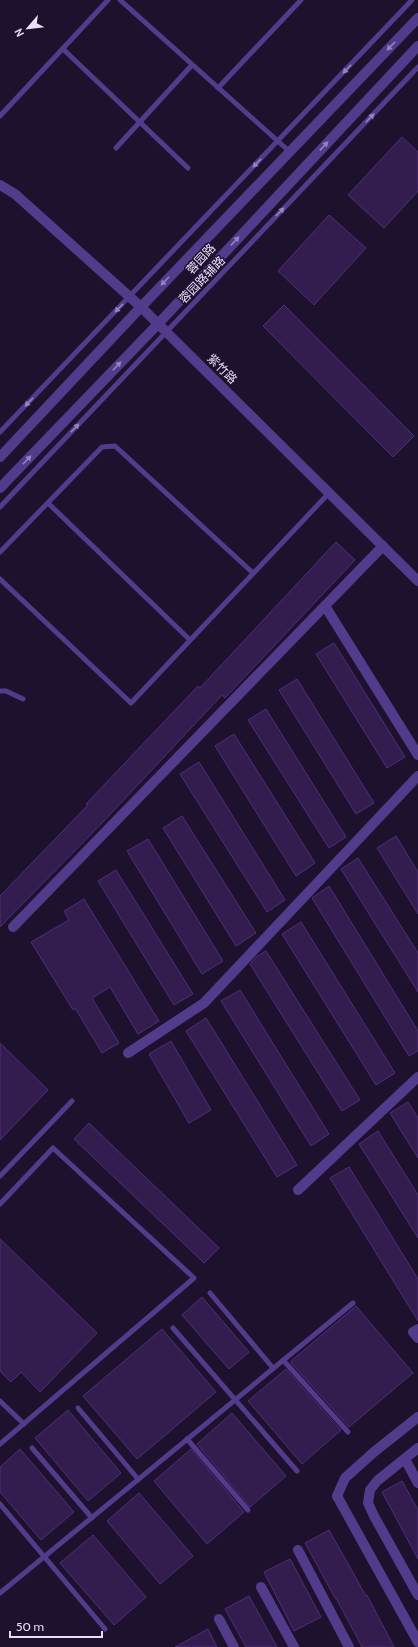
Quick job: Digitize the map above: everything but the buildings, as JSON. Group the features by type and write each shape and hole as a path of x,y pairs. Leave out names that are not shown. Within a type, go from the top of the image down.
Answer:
{"street":[{"name":"蓉园路","path":"0,457 141,306 418,18"},
{"name":"蓉园路","path":"0,488 158,324 418,46"},
{"name":"紫竹路","path":"0,185 15,194 141,306 418,581"},
{"path":"13,927 383,546"},
{"path":"325,606 418,755"},
{"path":"128,1053 204,1003 418,776"},
{"path":"298,1190 418,1077"},
{"path":"418,1329 414,1332 418,1338"},
{"path":"418,1417 374,1452 345,1478 337,1496 418,1642"},
{"path":"418,1448 377,1481 370,1490 368,1503 418,1594"},
{"path":"405,1458 417,1479"},
{"path":"298,1550 345,1646"},
{"path":"261,1587 294,1647"},
{"path":"219,1619 234,1647"}],"lane":[{"path":"0,116 108,0"},
{"path":"120,0 289,151"},
{"path":"218,88 301,0"},
{"path":"0,432 412,0"},
{"path":"62,49 188,168"},
{"path":"116,148 192,65"},
{"name":"蓉园路辅路","path":"0,507 418,67"},
{"path":"0,552 102,447 116,446 253,573"},
{"path":"0,579 130,703 329,493"},
{"path":"48,503 190,640"},
{"path":"0,691 6,690 23,699"},
{"path":"0,1176 72,1101"},
{"path":"0,1204 53,1148 194,1278 0,1444"},
{"path":"210,1293 273,1368"},
{"path":"0,1593 352,1303"},
{"path":"173,1328 297,1471"},
{"path":"283,1360 348,1432"},
{"path":"0,1401 24,1424"},
{"path":"78,1408 138,1479"},
{"path":"187,1439 248,1510"},
{"path":"32,1448 92,1518"},
{"path":"0,1504 105,1629"}]}
